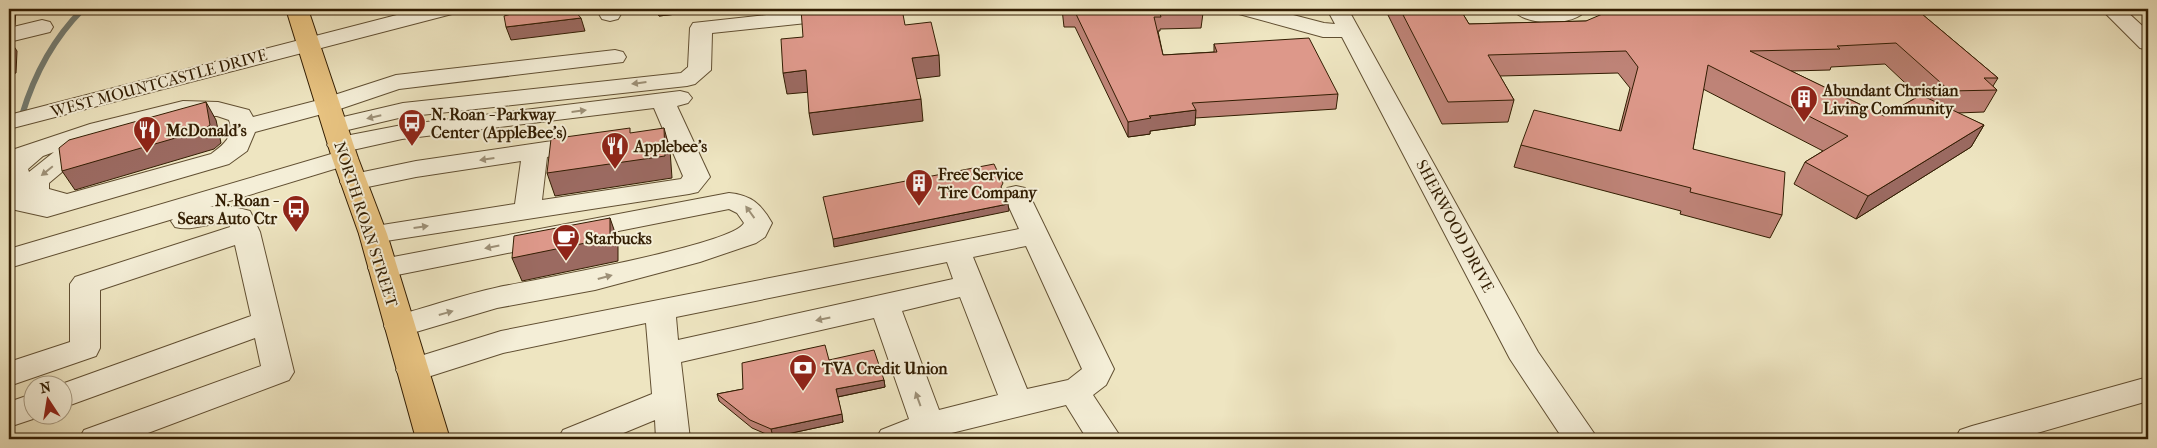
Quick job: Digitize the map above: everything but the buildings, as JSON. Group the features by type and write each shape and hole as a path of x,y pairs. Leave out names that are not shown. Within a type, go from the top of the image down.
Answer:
{"main road":[{"name":"NORTH ROAN STREET","path":"297,9 340,143 373,234 433,439"}],"street":[{"name":"WEST MOUNTCASTLE DRIVE","path":"9,122 444,9"},
{"path":"99,129 36,180 35,195 57,199 241,136 340,143 402,132 678,93 699,70 701,28 882,9"},
{"path":"1248,9 1323,30 1340,15"},
{"path":"1523,9 1533,15 1556,17 1576,9"},
{"path":"1762,9 1777,9"},
{"path":"2112,9 2148,43"},
{"name":"SHERWOOD DRIVE","path":"1340,15 1526,359 1581,439"},
{"path":"9,35 42,27"},
{"path":"340,143 396,82 615,57"},
{"path":"373,234 689,186 697,177 677,129 678,93"},
{"path":"9,259 340,143 403,110 678,93"},
{"path":"9,159 99,129 183,108 218,109 240,115 241,136 220,159 47,208 21,204 15,167 33,152"},
{"path":"648,134 677,129"},
{"path":"340,143 416,169 611,140"},
{"path":"527,212 535,152"},
{"path":"893,439 928,425 1073,390 1094,381 1098,375 1098,369 1016,194"},
{"path":"382,268 729,201 748,206 758,223 755,231 746,237 690,255 595,280 497,298 399,326"},
{"path":"9,274 176,223 221,214 240,217 246,232 278,372 96,439"},
{"path":"75,391 85,348 85,284 246,232"},
{"path":"412,370 501,342 1035,234"},
{"path":"956,250 1017,403"},
{"path":"664,355 705,344 970,285"},
{"path":"885,305 928,425"},
{"path":"660,310 673,439"},
{"path":"75,391 268,322"},
{"path":"9,374 85,348"},
{"path":"1972,439 2148,389"},
{"path":"1073,390 1104,439"},
{"path":"575,439 669,402"},
{"path":"9,415 22,410"}],"waterway":[{"path":"22,115 32,86 46,58 62,33 83,9"}],"place":[{"name":"Abundant Christian Living Community","path":"1804,123"},
{"name":"N. Roan - Parkway Center (AppleBee's)","path":"412,147"},
{"name":"McDonald's","path":"147,154"},
{"name":"Applebee's","path":"615,170"},
{"name":"Free Service Tire Company","path":"919,207"},
{"name":"N. Roan - Sears Auto Ctr","path":"296,233"},
{"name":"Starbucks","path":"566,262"},
{"name":"TVA Credit Union","path":"803,392"}]}
